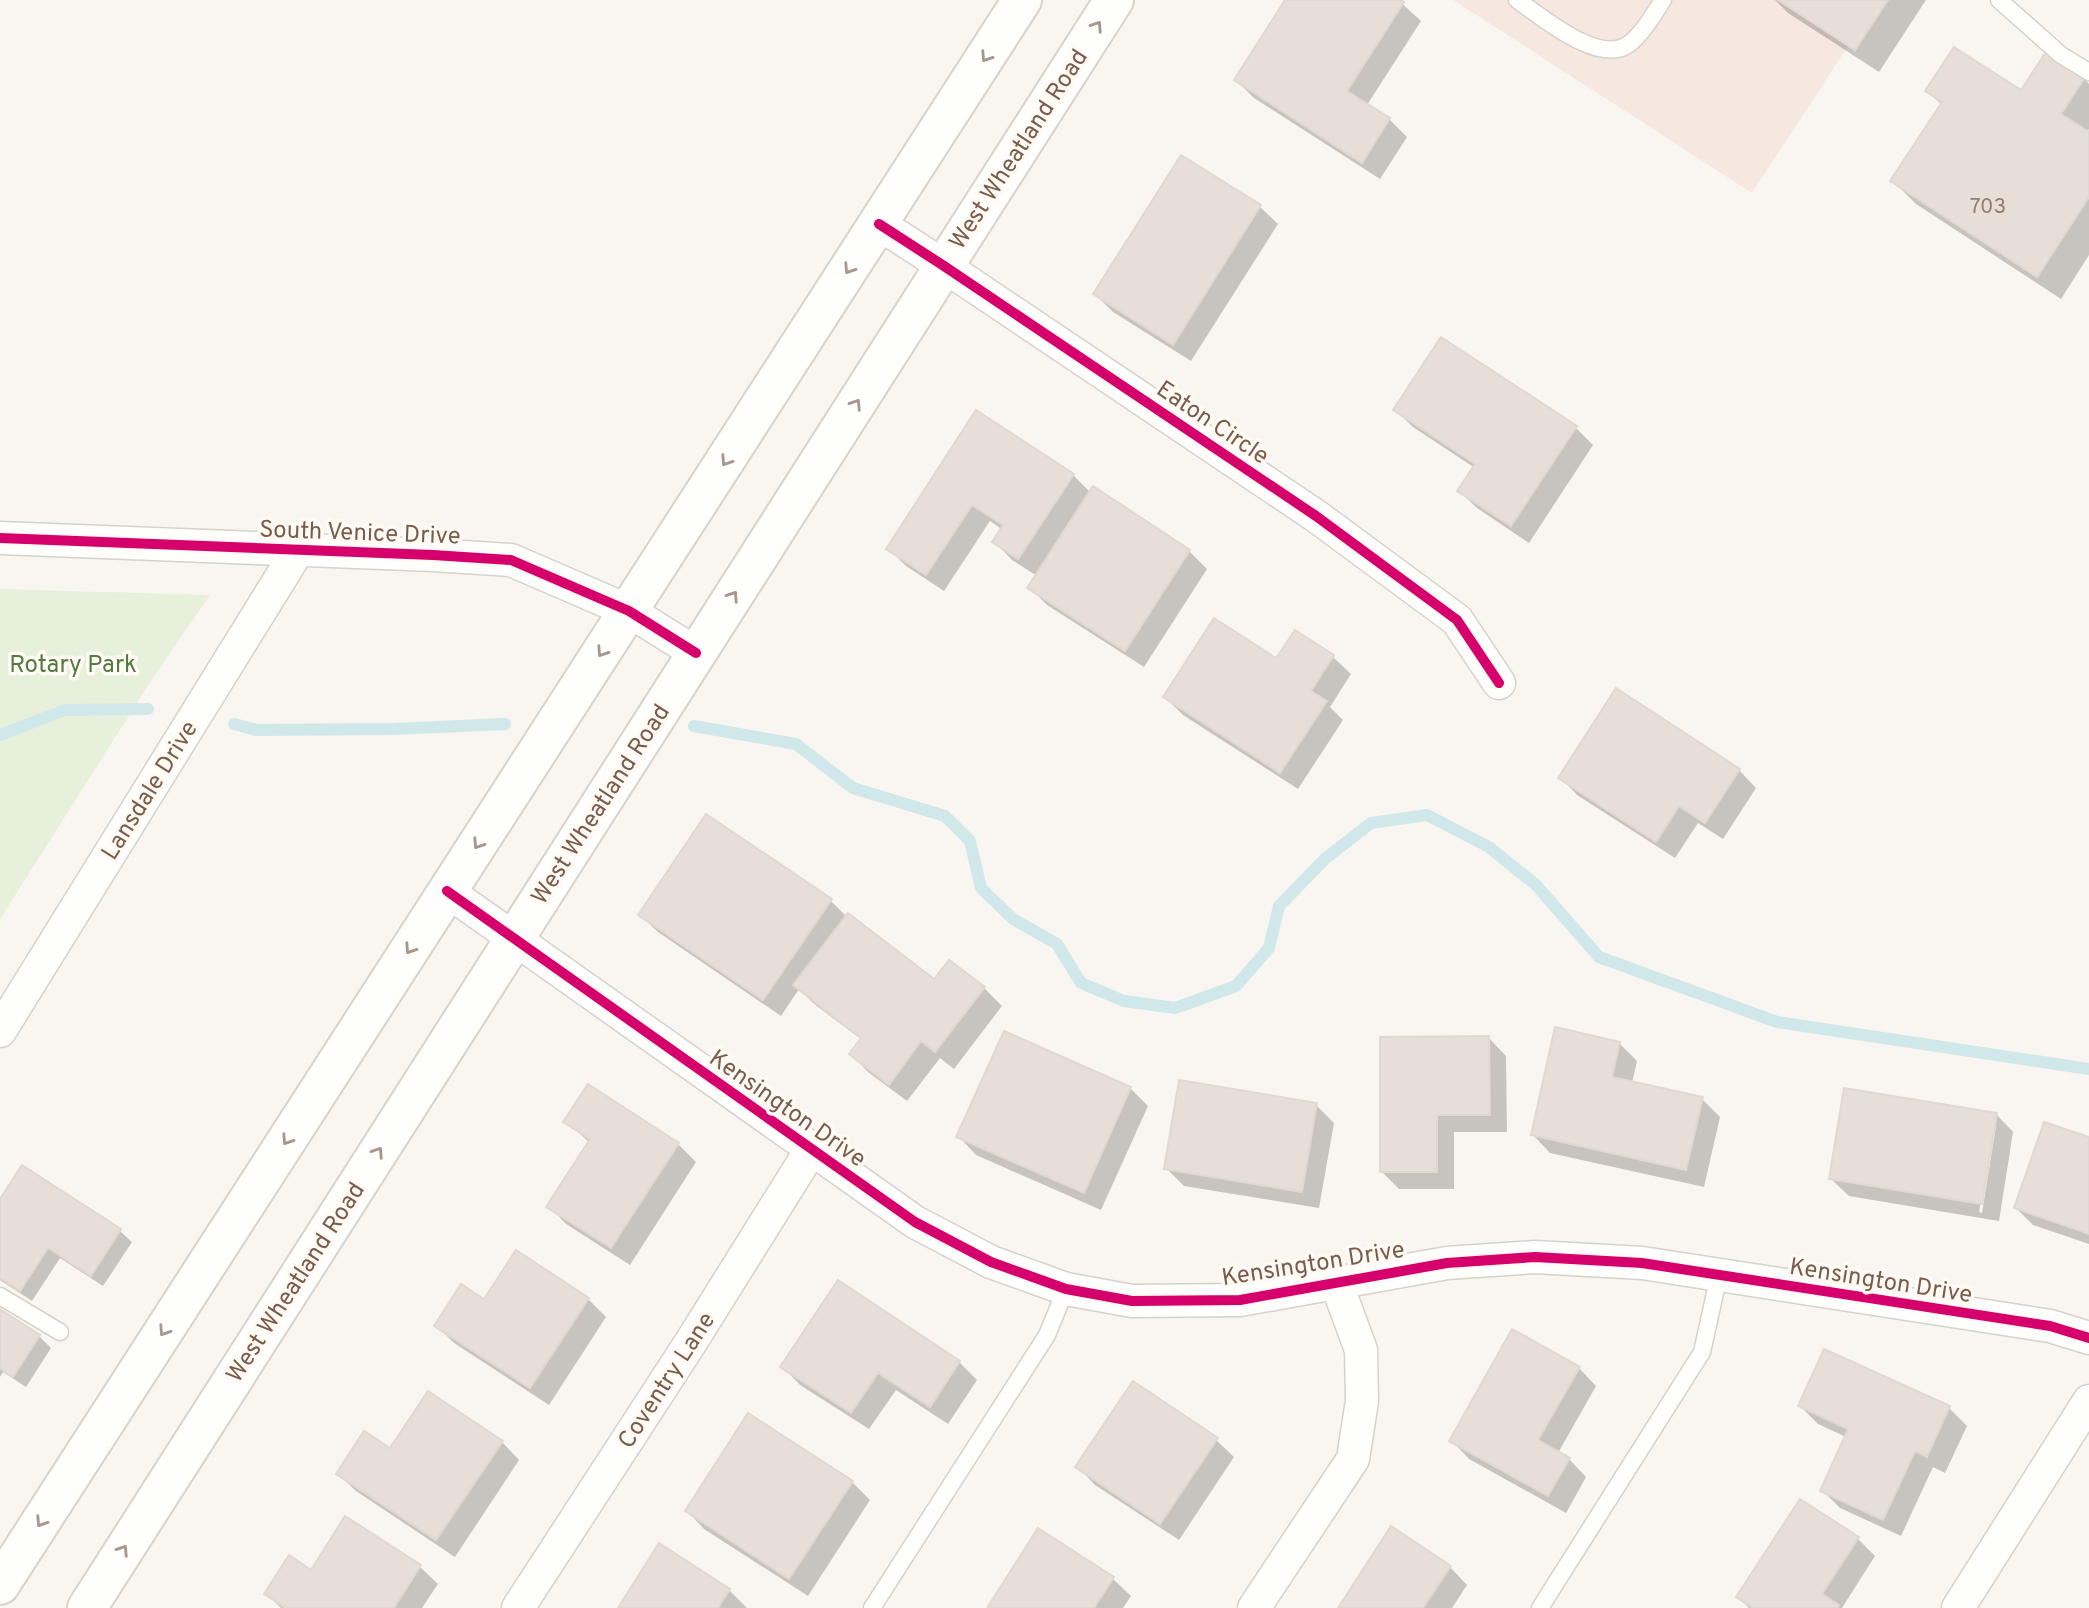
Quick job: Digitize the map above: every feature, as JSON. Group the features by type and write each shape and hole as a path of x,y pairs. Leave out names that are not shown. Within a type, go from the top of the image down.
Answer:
{"main road":[{"name":"West Wheatland Road","path":"87,1608 1114,0"},
{"path":"0,1585 879,224 1015,3"}],"street":[{"name":"Eaton Circle","path":"879,224 1316,516 1457,620 1499,683"},
{"name":"South Venice Drive","path":"0,538 511,560 629,611 696,653"},
{"name":"Lansdale Drive","path":"0,1031 298,550"},
{"name":"Kensington Drive","path":"447,891 915,1222 990,1262 1066,1289 1132,1301 1240,1300 1447,1263 1535,1257 1642,1263 2050,1326 2089,1338"},
{"name":"Coventry Lane","path":"518,1608 691,1342 811,1150"},
{"path":"1254,1608 1353,1459 1363,1401 1361,1350 1336,1282"},
{"path":"1958,1608 2089,1401"}],"lane":[{"path":"1517,0 1541,7 1584,44 1610,51 1628,45 1647,24 1663,0"},
{"path":"1999,0 2061,55 2089,72"},
{"path":"1540,1608 1702,1352 1719,1275"},
{"path":"872,1608 1047,1335 1066,1289"},
{"path":"0,1296 60,1332"}],"shaded area":[{"path":"1453,0 1878,0 1752,193"}],"green space":[{"name":"Rotary Park","path":"0,589 210,595 154,676 0,919"}],"building":[{"path":"1285,0 1404,2 1347,91 1390,118 1362,163 1234,80"},
{"path":"1778,0 1888,0 1855,50"},
{"path":"1954,47 2021,90 2046,52 2085,77 2061,114 2089,132 2089,197 2037,277 1890,181 1942,102 1925,91"},
{"path":"1181,155 1261,205 1173,345 1093,294"},
{"path":"1441,337 1577,426 1511,526 1457,491 1475,464 1393,410"},
{"path":"976,410 1074,474 1018,559 992,542 1003,525 972,505 926,575 886,549"},
{"path":"1093,486 1190,550 1125,651 1027,588"},
{"path":"1214,618 1276,658 1295,630 1334,655 1311,691 1327,701 1280,773 1163,697"},
{"path":"1616,688 1740,769 1705,823 1679,806 1656,842 1558,778"},
{"path":"706,814 832,899 763,1000 638,915"},
{"path":"848,913 934,979 949,960 985,987 935,1052 921,1041 889,1085 849,1054 861,1038 793,985"},
{"path":"1555,1027 1620,1042 1612,1077 1703,1097 1686,1170 1531,1135"},
{"path":"1004,1031 1131,1087 1084,1193 956,1137"},
{"path":"1489,1036 1490,1115 1437,1115 1437,1172 1380,1172 1380,1037"},
{"path":"1179,1080 1317,1103 1302,1192 1164,1169"},
{"path":"588,1084 679,1143 611,1248 546,1207 590,1139 563,1122"},
{"path":"1844,1088 1997,1113 1982,1204 1829,1179"},
{"path":"2044,1122 2089,1137 2089,1234 2014,1208"},
{"path":"22,1165 121,1229 91,1276 48,1248 20,1291 0,1278 0,1199"},
{"path":"516,1250 589,1298 530,1388 434,1326 461,1284 484,1299"},
{"path":"838,1280 960,1361 930,1407 878,1373 851,1413 780,1367"},
{"path":"0,1309 40,1335 13,1377 0,1368"},
{"path":"1512,1329 1580,1367 1538,1440 1570,1458 1548,1496 1449,1441"},
{"path":"1824,1349 1950,1406 1927,1457 1915,1451 1883,1520 1820,1491 1848,1429 1798,1406"},
{"path":"1133,1381 1218,1438 1160,1524 1075,1467"},
{"path":"428,1391 503,1441 436,1540 336,1474 364,1431 390,1448"},
{"path":"748,1413 853,1481 789,1579 685,1511"},
{"path":"1800,1499 1859,1537 1822,1594 1839,1605 1838,1608 1753,1608 1736,1597"},
{"path":"345,1516 421,1565 394,1608 286,1608 264,1594 289,1555 311,1570"},
{"path":"1391,1526 1451,1566 1423,1608 1338,1608"},
{"path":"1038,1528 1114,1577 1094,1608 987,1608"},
{"path":"659,1543 730,1589 718,1608 618,1608"}],"waterway":[{"path":"0,735 65,710 148,709"},
{"path":"234,724 256,730 393,729 505,724"},
{"path":"694,726 796,744 853,788 945,816 970,841 981,888 1013,919 1057,944 1081,983 1124,1001 1175,1008 1236,986 1269,948 1279,906 1326,858 1371,823 1427,815 1489,847 1536,885 1599,957 1777,1022 2089,1069"}],"cycle path":[{"path":"879,224 1316,516 1457,620 1499,683"},
{"path":"0,538 511,560 629,611 696,653"},
{"path":"447,891 915,1222 991,1262 1066,1289 1132,1301 1240,1300 1447,1263 1535,1257 1642,1263 2050,1326 2089,1338"}]}
